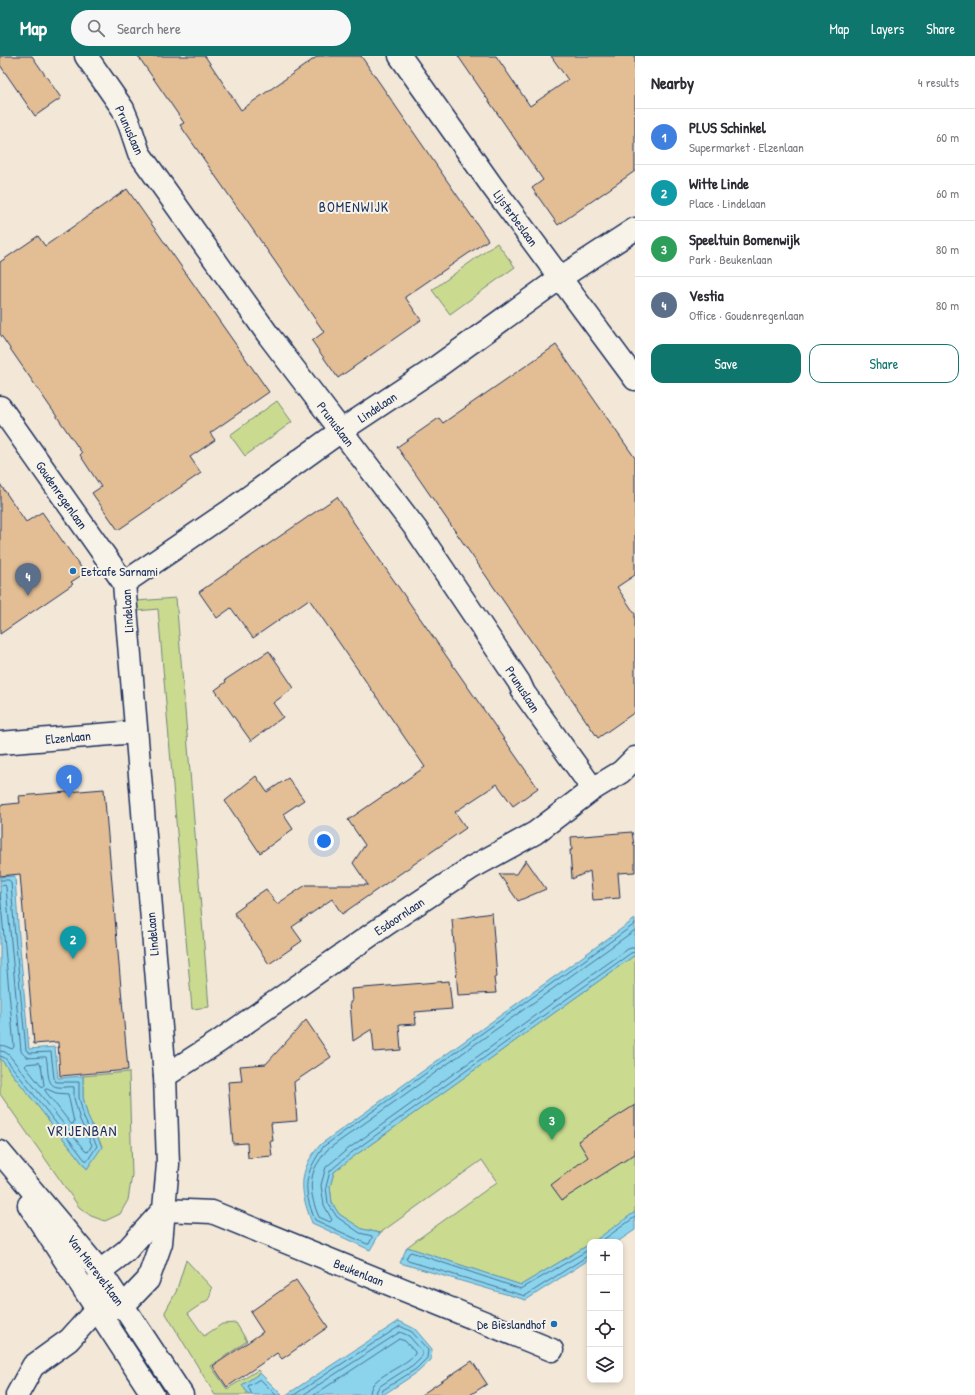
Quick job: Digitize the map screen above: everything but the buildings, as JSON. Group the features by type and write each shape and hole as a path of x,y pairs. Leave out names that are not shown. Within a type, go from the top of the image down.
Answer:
{"street":[{"name":"Prunuslaan","path":"86,56 123,109 139,153 269,336 416,529 519,682 524,693 593,789"},
{"name":"Lijsterbeslaan","path":"400,56 492,186 635,378"},
{"name":"Lindelaan","path":"123,1306 148,1280 161,1243 168,1164 164,1076 124,583 231,510 342,430 434,369 560,278 635,229"},
{"name":"Goudenregenlaan","path":"0,407 124,583"},
{"name":"Elzenlaan","path":"0,743 136,732"},
{"name":"Esdoornlaan","path":"164,1076 218,1042 471,868 535,833 593,789 621,772 635,758"},
{"name":"Van Miereveltlaan","path":"0,1152 100,1271 182,1395"},
{"name":"Van Miereveltlaan","path":"0,1160 96,1310 153,1395"},
{"path":"17,1395 33,1366 69,1340 96,1310 100,1271 126,1251 163,1210"},
{"name":"Beukenlaan","path":"163,1210 212,1212 552,1350"},
{"path":"96,1310 123,1306"}],"green space":[{"path":"497,243 515,267 450,314 432,290"},
{"path":"277,401 292,422 245,456 230,435"},
{"path":"176,598 209,1007 192,1009 158,609 137,611 137,601"},
{"path":"635,955 635,1212 597,1239 587,1239 587,1246 521,1285 407,1247 497,1182 482,1160 380,1233 362,1229 339,1214 332,1203 330,1187 334,1172"},
{"path":"0,1058 87,1169 102,1146 88,1117 83,1097 83,1076 129,1072 132,1175 128,1200 120,1214 105,1221 91,1216 79,1207 0,1094"},
{"path":"186,1260 212,1288 209,1299 188,1313 204,1336 222,1324 236,1323 247,1341 211,1366 227,1389 258,1370 260,1373 242,1385 249,1395 215,1395 165,1312 176,1292"}],"water":[{"path":"15,876 29,1049 55,1047 58,1078 83,1076 83,1097 88,1117 102,1147 87,1169 0,1058 0,877"},
{"path":"635,919 635,955 334,1172 330,1187 332,1203 339,1214 362,1229 380,1233 370,1250 312,1223 305,1202 303,1180 308,1162 321,1144"},
{"path":"635,1212 635,1230 622,1239 597,1239"},
{"path":"587,1246 587,1261 526,1300 400,1263 407,1247 521,1285"},
{"path":"399,1321 415,1329 432,1349 431,1360 418,1372 383,1395 286,1395"},
{"path":"260,1373 282,1395 249,1395 242,1385"}],"place":[{"name":"Eetcafe Sarnami","path":"73,571"},
{"name":"Vestia","path":"28,596"},
{"name":"PLUS Schinkel","path":"69,798"},
{"name":"Witte Linde","path":"73,959"},
{"name":"Speeltuin Bomenwijk","path":"552,1140"},
{"name":"De Bieslandhof","path":"554,1324"}],"district":[{"name":"BOMENWIJK","path":"354,206"},
{"name":"VRIJENBAN","path":"82,1130"}]}
